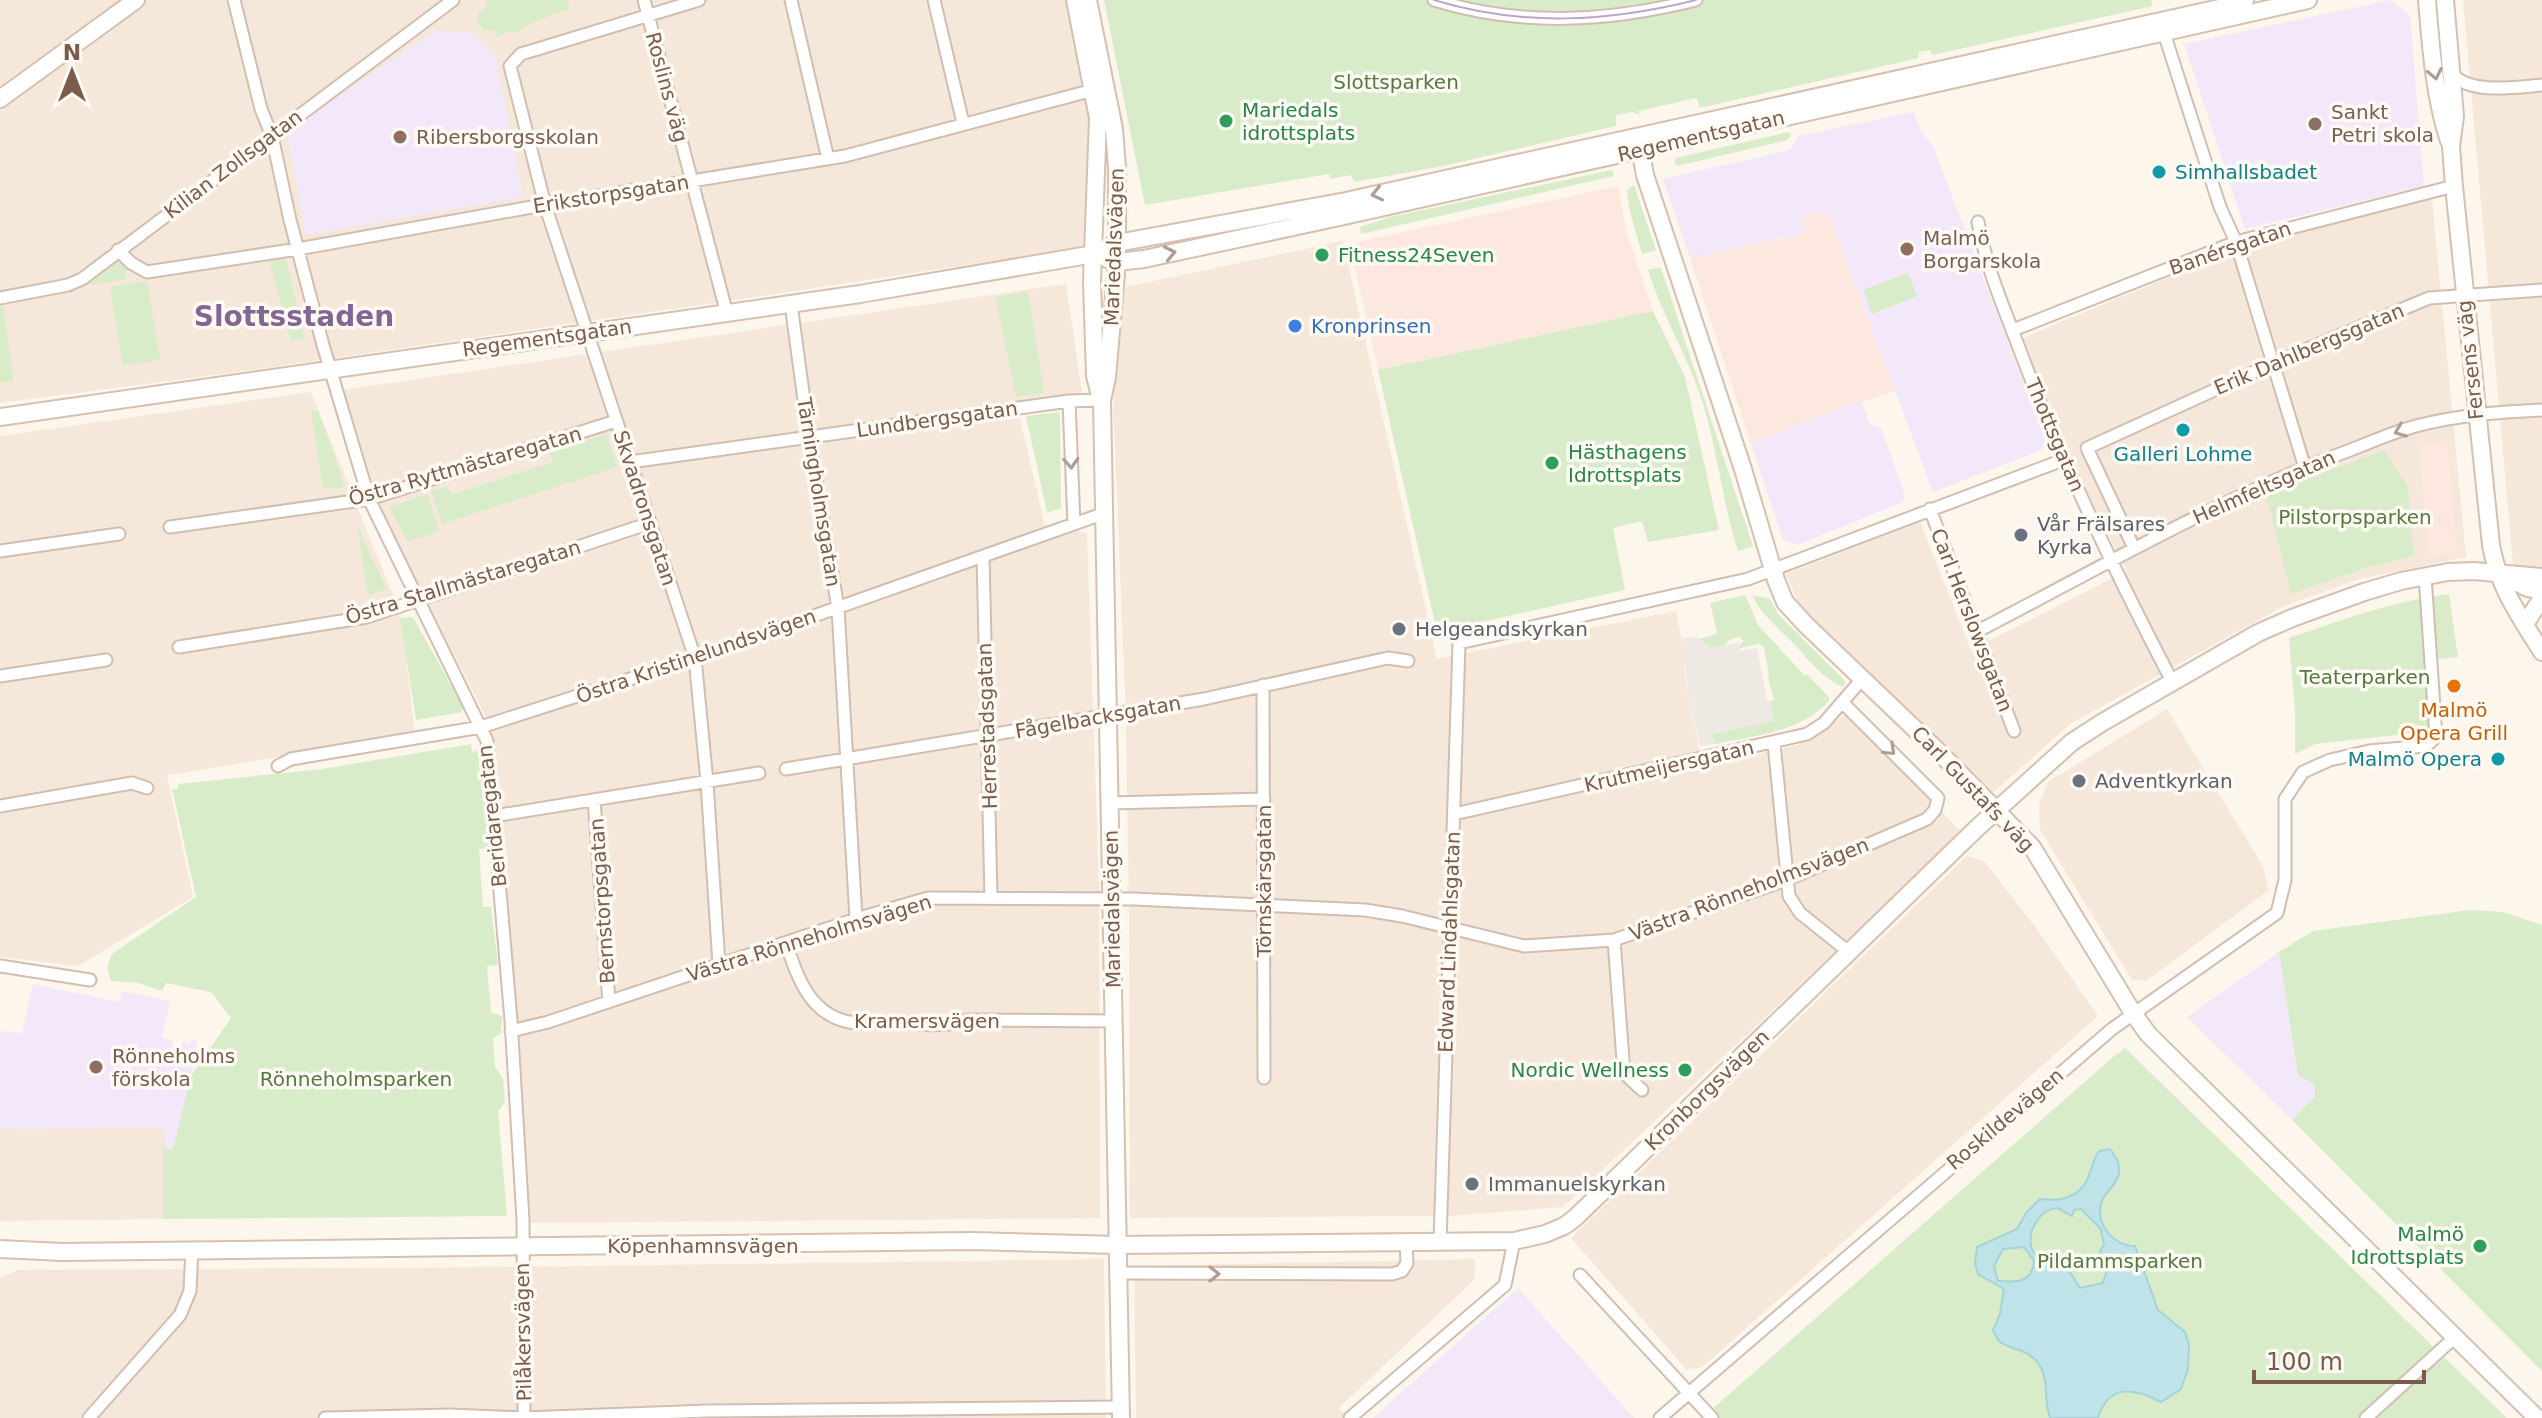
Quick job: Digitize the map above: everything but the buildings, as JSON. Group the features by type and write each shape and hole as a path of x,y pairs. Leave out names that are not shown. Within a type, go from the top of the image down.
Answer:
{"street":[{"path":"0,99 123,6 136,0"},
{"name":"Beridaregatan","path":"234,0 261,109 272,136 298,249 369,499 487,741 511,1031 523,1246"},
{"name":"Kilian Zollsgatan","path":"0,298 68,285 82,279 453,0"},
{"name":"Roslins väg","path":"644,0 727,314"},
{"path":"648,17 699,0"},
{"path":"791,0 828,159"},
{"path":"934,0 963,123"},
{"name":"Mariedalsvägen","path":"1075,0 1116,148 1117,262 1107,377 1102,400 1121,1412"},
{"name":"Mariedalsvägen","path":"1088,0 1100,88 1092,281 1095,376 1102,400"},
{"path":"1434,0 1501,16 1575,20 1648,11 1696,0"},
{"name":"Regementsgatan","path":"1094,254 1117,262 1341,217 2245,0"},
{"name":"Regementsgatan","path":"0,417 727,314 1094,254 1117,243 1639,143 2308,0"},
{"name":"Fersens väg","path":"2427,0 2433,70 2441,116 2451,146"},
{"name":"Fersens väg","path":"2445,0 2455,116 2451,146 2454,186 2491,545 2497,572 2542,652"},
{"name":"Skvadronsgatan","path":"648,17 521,54 511,62 510,73 545,205 695,658 719,965"},
{"path":"2164,33 2220,207 2236,242 2305,468"},
{"path":"2451,79 2488,89 2542,85"},
{"name":"Erikstorpsgatan","path":"118,250 131,263 147,272 298,249 828,159 1100,88"},
{"name":"Carl Gustafs väg","path":"1639,143 1645,175 1785,602 2032,847 2148,1034 2537,1418"},
{"name":"Banérsgatan","path":"2013,330 2236,242 2454,186"},
{"name":"Thottsgatan","path":"1978,222 2013,330 2063,460 2110,563 2173,683"},
{"name":"Erik Dahlbergsgatan","path":"2087,448 2274,363 2429,298 2542,290"},
{"name":"Tärningholmsgatan","path":"791,304 809,437 838,608 856,919"},
{"name":"Lundbergsgatan","path":"630,462 1069,401 1102,400"},
{"path":"1069,401 1074,524"},
{"name":"Helmfeltsgatan","path":"1978,631 2260,485 2413,427 2476,414 2542,410"},
{"name":"Östra Ryttmästaregatan","path":"170,527 369,499 616,421"},
{"name":"Thottsgatan","path":"2087,448 2134,548"},
{"path":"1773,570 2063,460"},
{"name":"Carl Herslowsgatan","path":"1930,509 2014,731"},
{"name":"Östra Kristinelundsvägen","path":"278,766 291,759 481,727 695,658 1105,513"},
{"name":"Östra Stallmästaregatan","path":"179,647 367,617 650,523"},
{"path":"0,551 119,534"},
{"name":"Herrestadsgatan","path":"983,556 991,897"},
{"name":"Edward Lindahlsgatan","path":"1440,1242 1459,643 1734,583 1773,570"},
{"name":"Kronborgsvägen","path":"1514,1241 1545,1234 1575,1218 1977,828 2072,742 2258,633 2376,588 2425,576 2464,571 2542,577"},
{"path":"2497,572 2528,588 2542,590"},
{"name":"Roskildevägen","path":"1660,1418 1900,1209 2133,1013 2277,913 2285,880 2285,799 2303,772 2330,760 2381,749 2426,746 2436,737 2425,576"},
{"path":"2525,624 2542,598"},
{"name":"Fågelbacksgatan","path":"786,769 1109,716 1388,658 1408,661"},
{"path":"0,676 106,660"},
{"name":"Krutmeijersgatan","path":"1454,814 1807,734 1824,723 1863,678"},
{"name":"Törnskärsgatan","path":"1263,685 1264,1078"},
{"name":"Carl Gustafs väg","path":"1842,702 1938,798"},
{"path":"1774,743 1789,896 1800,913 1850,953"},
{"path":"494,816 759,773"},
{"path":"0,806 132,783 147,788"},
{"name":"Västra Rönneholmsvägen","path":"511,1031 548,1022 928,898 1112,899 1385,912 1524,946 1614,940 1786,880 1927,819 1935,810 1938,798"},
{"path":"1111,803 1264,799"},
{"name":"Bernstorpsgatan","path":"594,800 609,1002"},
{"path":"1614,940 1624,1073 1642,1090"},
{"name":"Kramersvägen","path":"786,943 802,987 811,1000 833,1017 845,1021 924,1025 955,1024 968,1020 1113,1021"},
{"path":"0,966 90,980"},
{"name":"Köpenhamnsvägen","path":"0,1249 62,1252 972,1241 1117,1245 1514,1241"},
{"path":"1350,1418 1505,1285 1514,1241"},
{"path":"1117,1273 1392,1274 1402,1271 1407,1263 1406,1243"},
{"name":"Pilåkersvägen","path":"523,1246 524,1418"},
{"path":"89,1418 180,1315 190,1291 192,1249"},
{"path":"1580,1275 1712,1418"},
{"path":"2366,1418 2455,1337"},
{"path":"325,1418 450,1415 524,1418 707,1411 1121,1412"}],"shaded area":[{"path":"0,0 1071,0 1093,118 1089,246 252,370 0,403"},
{"name":"Sankt Petri skola","path":"2390,0 2410,15 2424,186 2245,229 2184,44"},
{"path":"2463,0 2542,0 2542,569 2513,565"},
{"name":"Ribersborgsskolan","path":"434,31 472,32 496,58 523,197 306,235 287,132"},
{"name":"Malmö Borgarskola","path":"1913,112 1921,131 1933,146 2045,440 2042,450 1933,492 1829,214 1820,217 1818,211 1801,215 1804,233 1690,258 1663,179 1790,150 1799,136"},
{"path":"1618,186 1626,230 1653,311 1378,370 1352,256 1357,242"},
{"path":"2432,199 2466,557 2359,579 2284,606 2070,724 1993,793 1799,605 1786,574 1920,522 1971,650 2127,571 2061,443 2020,339 2229,252"},
{"path":"1819,211 1829,214 1895,391 1789,427 1790,431 1751,444 1690,258 1804,234 1800,215"},
{"path":"1343,241 1437,659 1676,611 1686,662 1688,694 1703,766 1798,745 1847,714 1962,833 1563,1207 1449,1216 1130,1218 1126,720 1112,372 1125,287"},
{"path":"1066,284 1082,393 1016,402 1045,526 1087,533 1099,886 1100,1218 523,1223 495,747 487,719 377,506 342,390"},
{"path":"311,392 401,615 415,735 167,775 193,897 78,966 0,957 0,436"},
{"path":"1861,401 1870,424 1881,428 1905,495 1903,502 1797,545 1783,540 1751,444"},
{"path":"2447,440 2457,553 2429,556 2419,446"},
{"path":"1695,636 1711,648 1739,642 1741,651 1757,648 1774,722 1713,734 1715,744 1700,746 1688,693 1682,639"},
{"path":"2167,709 2263,866 2269,890 2146,981 2132,980 2040,830 2039,805 2048,782"},
{"path":"1967,856 1984,861 2037,929 2098,1016 1701,1368 1686,1369 1571,1238"},
{"path":"2279,952 2298,1074 2315,1085 2316,1096 2292,1120 2187,1017"},
{"name":"Rönneholms förskola","path":"33,984 119,1002 122,991 170,1001 162,1038 172,1040 172,1045 181,1047 182,1042 190,1044 191,1040 197,1041 189,1090 173,1149 165,1150 162,1127 0,1129 0,1031 22,1033"},
{"path":"163,1127 163,1219 0,1221 0,1129"},
{"path":"1104,1259 1106,1418 0,1418 0,1278 18,1270"},
{"path":"1475,1259 1475,1279 1339,1408 1348,1418 1136,1418 1134,1266"},
{"path":"1518,1288 1634,1418 1373,1418"}],"green space":[{"path":"486,0 567,0 570,8 515,33 512,31 496,37 494,30 484,30 476,21 478,14 487,6"},
{"name":"Slottsparken","path":"1104,0 2151,0 2153,6 1932,55 1930,50 1918,52 1919,58 1700,108 1697,98 1638,111 1640,115 1632,112 1616,115 1616,126 1443,166 1354,182 1351,175 1330,179 1329,174 1145,205"},
{"path":"1789,132 1791,135 1787,140 1677,166 1674,162 1676,158"},
{"path":"1612,170 1614,176 1361,234 1360,227 1390,217"},
{"path":"1634,185 1656,250 1642,254 1627,190"},
{"path":"281,257 286,260 305,339 291,341 269,260"},
{"path":"117,260 127,270 124,280 85,285"},
{"path":"1661,268 1753,546 1738,551 1702,401 1648,270"},
{"path":"1908,273 1917,296 1872,314 1863,290"},
{"path":"147,281 160,360 123,366 110,287"},
{"path":"1028,291 1044,393 1016,397 995,297"},
{"path":"0,306 3,306 14,381 0,383"},
{"name":"Hästhagens Idrottsplats","path":"1653,311 1685,377 1719,530 1648,542 1642,521 1613,528 1625,590 1437,632 1378,370"},
{"path":"318,410 344,487 323,489 311,411"},
{"path":"1060,412 1061,508 1047,513 1026,416"},
{"path":"606,434 617,467 442,524 431,491 447,486 451,495 553,462 550,453"},
{"name":"Pilstorpsparken","path":"2384,450 2408,487 2414,556 2365,568 2291,594 2267,497"},
{"path":"427,494 440,531 408,542 389,507"},
{"path":"357,524 386,589 368,596"},
{"name":"Teaterparken","path":"2449,594 2458,657 2427,660 2432,731 2315,744 2295,754 2289,638 2387,606"},
{"path":"1745,595 1758,625 1829,697 1829,701 1805,720 1791,726 1715,744 1713,734 1774,721 1770,701 1774,700 1764,647 1759,644 1740,648 1744,641 1739,637 1711,648 1699,639 1717,632 1710,603"},
{"path":"1752,595 1770,599 1778,614 1846,682 1843,687 1816,668 1766,616"},
{"path":"413,617 463,707 462,712 416,720 400,618"},
{"name":"Rönneholmsparken","path":"471,744 472,752 479,750 490,848 479,849 483,907 491,907 498,965 487,966 491,1012 502,1016 501,1034 493,1038 495,1067 503,1079 505,1102 498,1112 507,1216 163,1219 163,1127 165,1149 173,1149 191,1076 231,1018 211,992 166,983 162,991 138,983 111,981 107,968 112,954 196,897 172,789 178,789 178,784 322,769"},
{"name":"Malmö Idrottsplats","path":"2470,910 2503,912 2542,925 2542,1371 2292,1120 2315,1096 2315,1085 2298,1075 2279,952 2313,931"},
{"name":"Pildammsparken","path":"2125,1048 2507,1418 1702,1418 2113,1057"}],"water":[{"path":"2110,1149 2119,1169 2116,1181 2102,1201 2103,1225 2119,1242 2135,1246 2158,1310 2185,1332 2189,1345 2188,1369 2181,1389 2161,1402 2141,1394 2124,1392 2109,1399 2098,1418 2050,1418 2042,1369 2034,1358 1999,1341 1993,1330 2000,1314 2004,1289 1978,1274 1975,1263 1977,1247 2017,1229 2026,1213 2040,1199 2063,1199 2076,1193 2086,1182 2099,1151","holes":["2057,1208 2072,1216 2074,1210 2081,1209 2100,1228 2104,1244 2099,1253 2109,1263 2103,1283 2080,1288 2063,1265 2033,1252 2030,1242 2034,1226 2048,1210","2024,1247 2034,1261 2030,1274 2022,1280 1998,1281 1994,1266 2003,1249"]}],"tram line":[{"path":"1434,0 1467,9 1532,18 1598,17 1696,0"}],"place":[{"name":"Mariedals idrottsplats","path":"1226,121"},
{"name":"Sankt Petri skola","path":"2315,124"},
{"name":"Ribersborgsskolan","path":"400,137"},
{"name":"Simhallsbadet","path":"2159,172"},
{"name":"Malmö Borgarskola","path":"1907,249"},
{"name":"Fitness24Seven","path":"1322,255"},
{"name":"Kronprinsen","path":"1295,326"},
{"name":"Galleri Lohme","path":"2183,430"},
{"name":"Hästhagens Idrottsplats","path":"1552,463"},
{"name":"Vår Frälsares Kyrka","path":"2021,535"},
{"name":"Helgeandskyrkan","path":"1399,629"},
{"name":"Malmö Opera Grill","path":"2454,686"},
{"name":"Malmö Opera","path":"2498,759"},
{"name":"Adventkyrkan","path":"2079,781"},
{"name":"Rönneholms förskola","path":"96,1067"},
{"name":"Nordic Wellness","path":"1685,1070"},
{"name":"Immanuelskyrkan","path":"1472,1184"},
{"name":"Malmö Idrottsplats","path":"2480,1246"}],"district":[{"name":"Slottsstaden","path":"294,316"}]}
